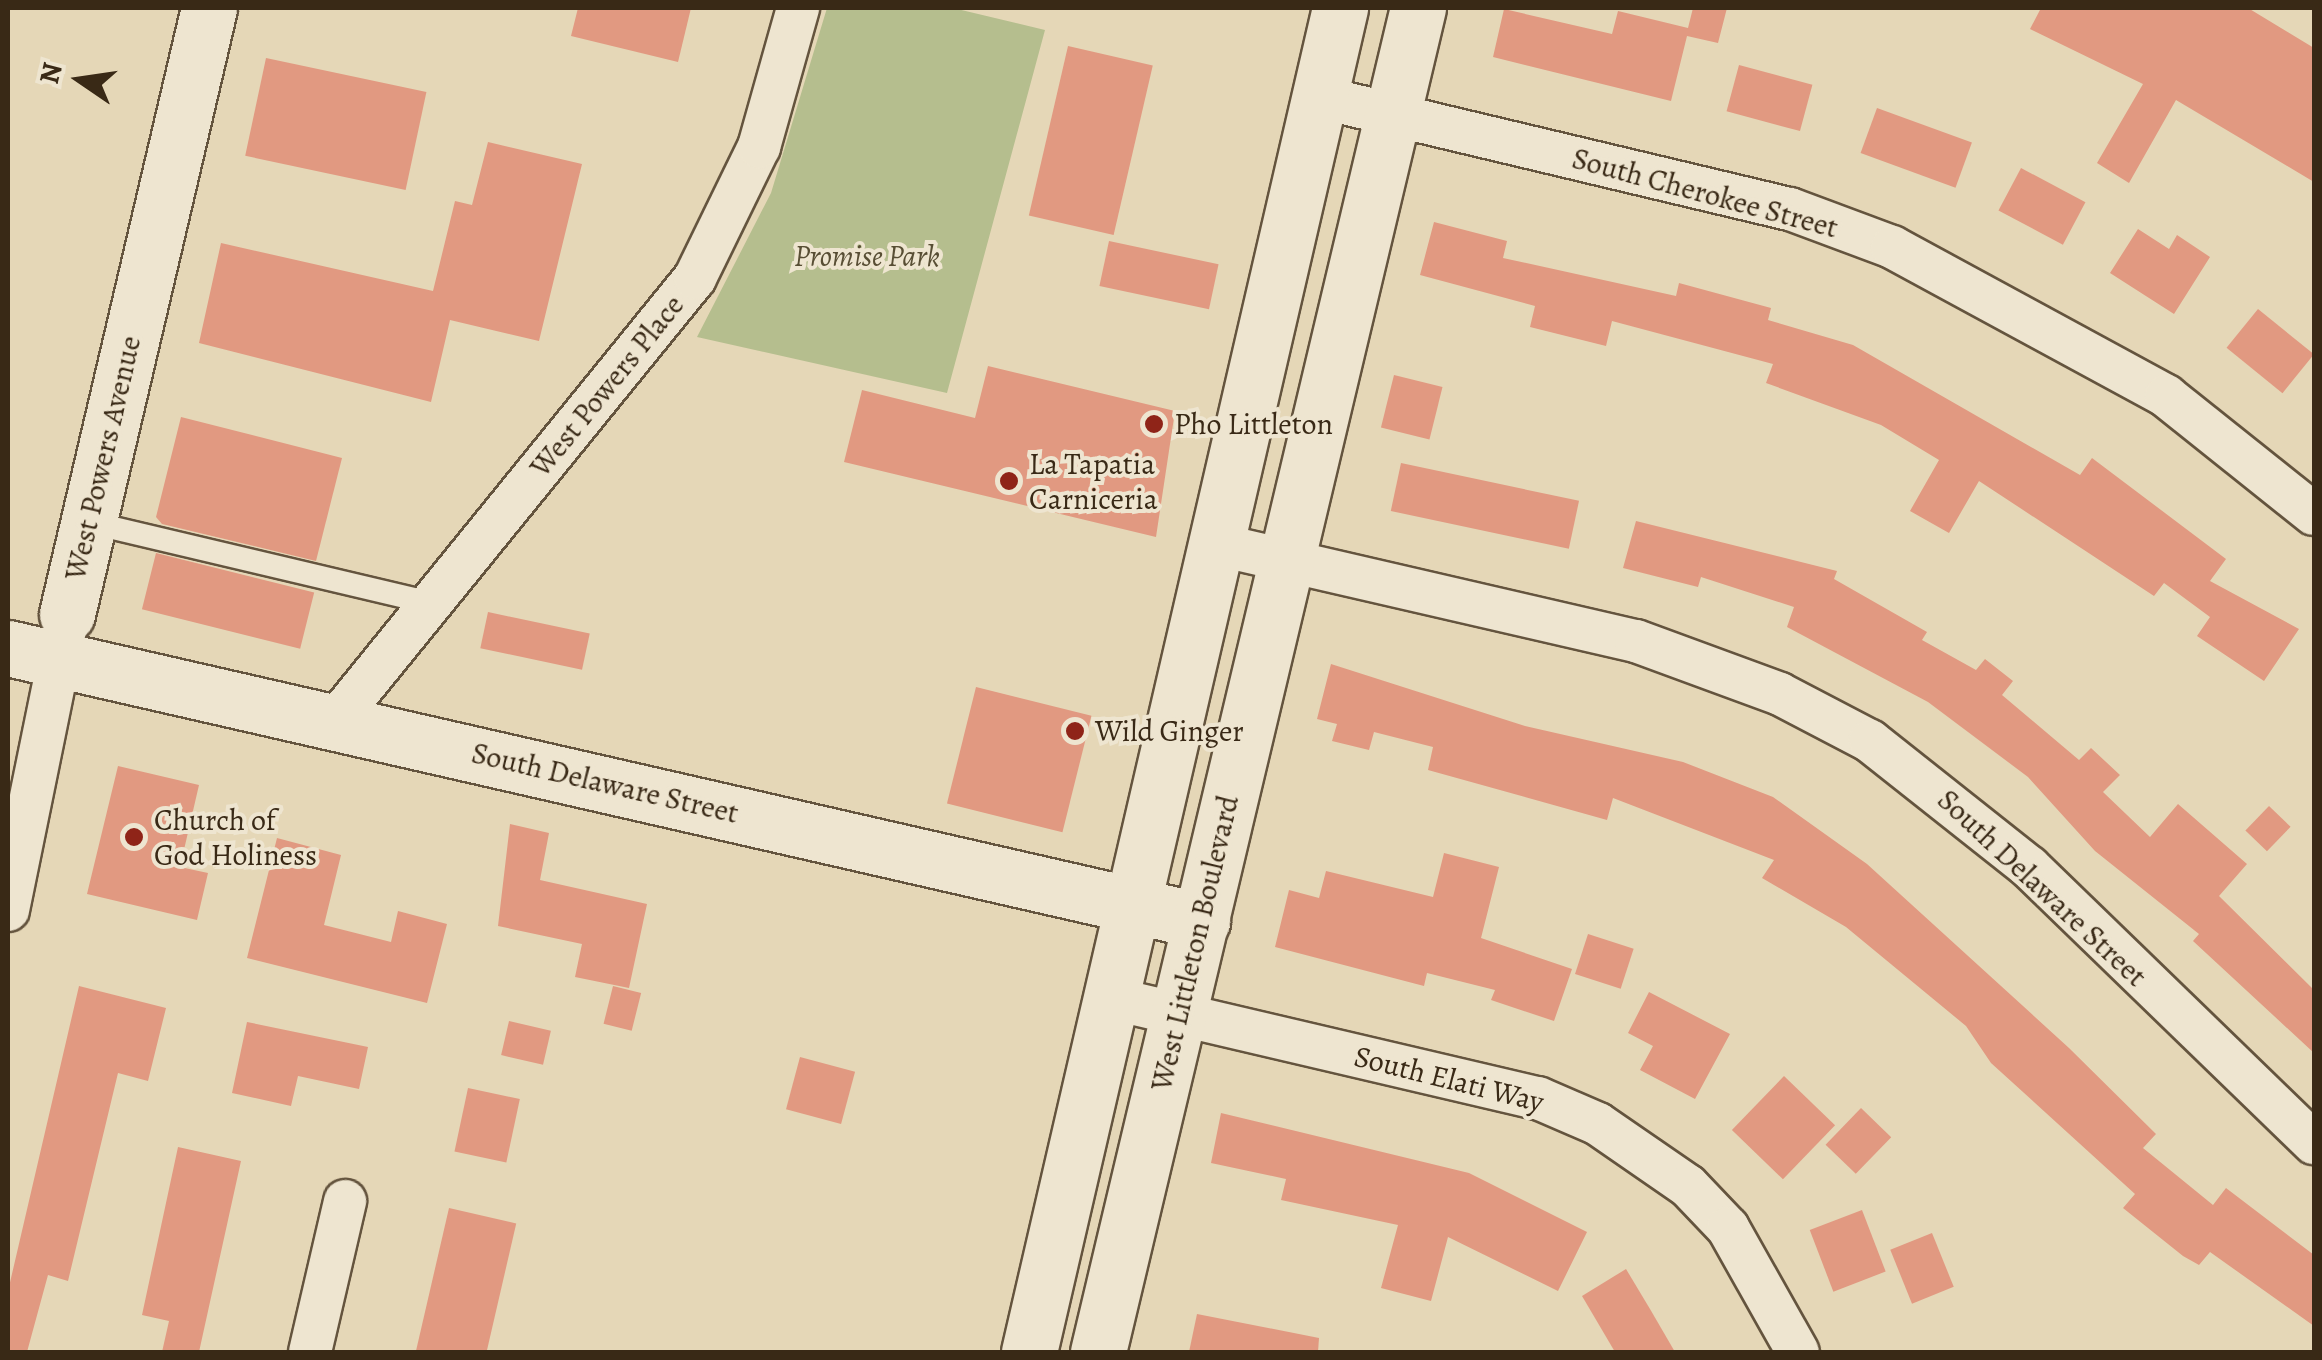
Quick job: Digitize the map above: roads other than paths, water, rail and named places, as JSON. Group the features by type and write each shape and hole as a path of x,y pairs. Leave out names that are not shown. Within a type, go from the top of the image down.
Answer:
{"main road":[{"name":"West Powers Avenue","path":"65,638 88,522 209,8"},
{"path":"1029,1352 1340,8"},
{"name":"West Littleton Boulevard","path":"1098,1352 1202,921 1283,560 1418,8"},
{"name":"South Delaware Street","path":"8,648 65,638 336,720 1202,921"}],"street":[{"name":"West Powers Place","path":"336,720 694,278 759,147 798,8"},
{"name":"South Cherokee Street","path":"1318,97 1790,209 1892,246 2166,396 2314,514"},
{"name":"South Delaware Street","path":"1215,544 1652,646 1780,694 1870,740 2029,867 2314,1143"},
{"name":"West Powers Avenue","path":"8,910 65,638"},
{"name":"South Elati Way","path":"1110,998 1538,1098 1598,1124 1673,1174 1728,1228 1798,1352"},
{"path":"310,1352 345,1201"}],"lane":[{"path":"88,522 430,604"}],"place":[{"name":"Pho Littleton","path":"1154,424"},
{"name":"La Tapatia Carniceria","path":"1009,481"},
{"name":"Wild Ginger","path":"1075,731"},
{"name":"Church of God Holiness","path":"134,837"}],"park label":[{"name":"Promise Park","path":"867,256"}]}
